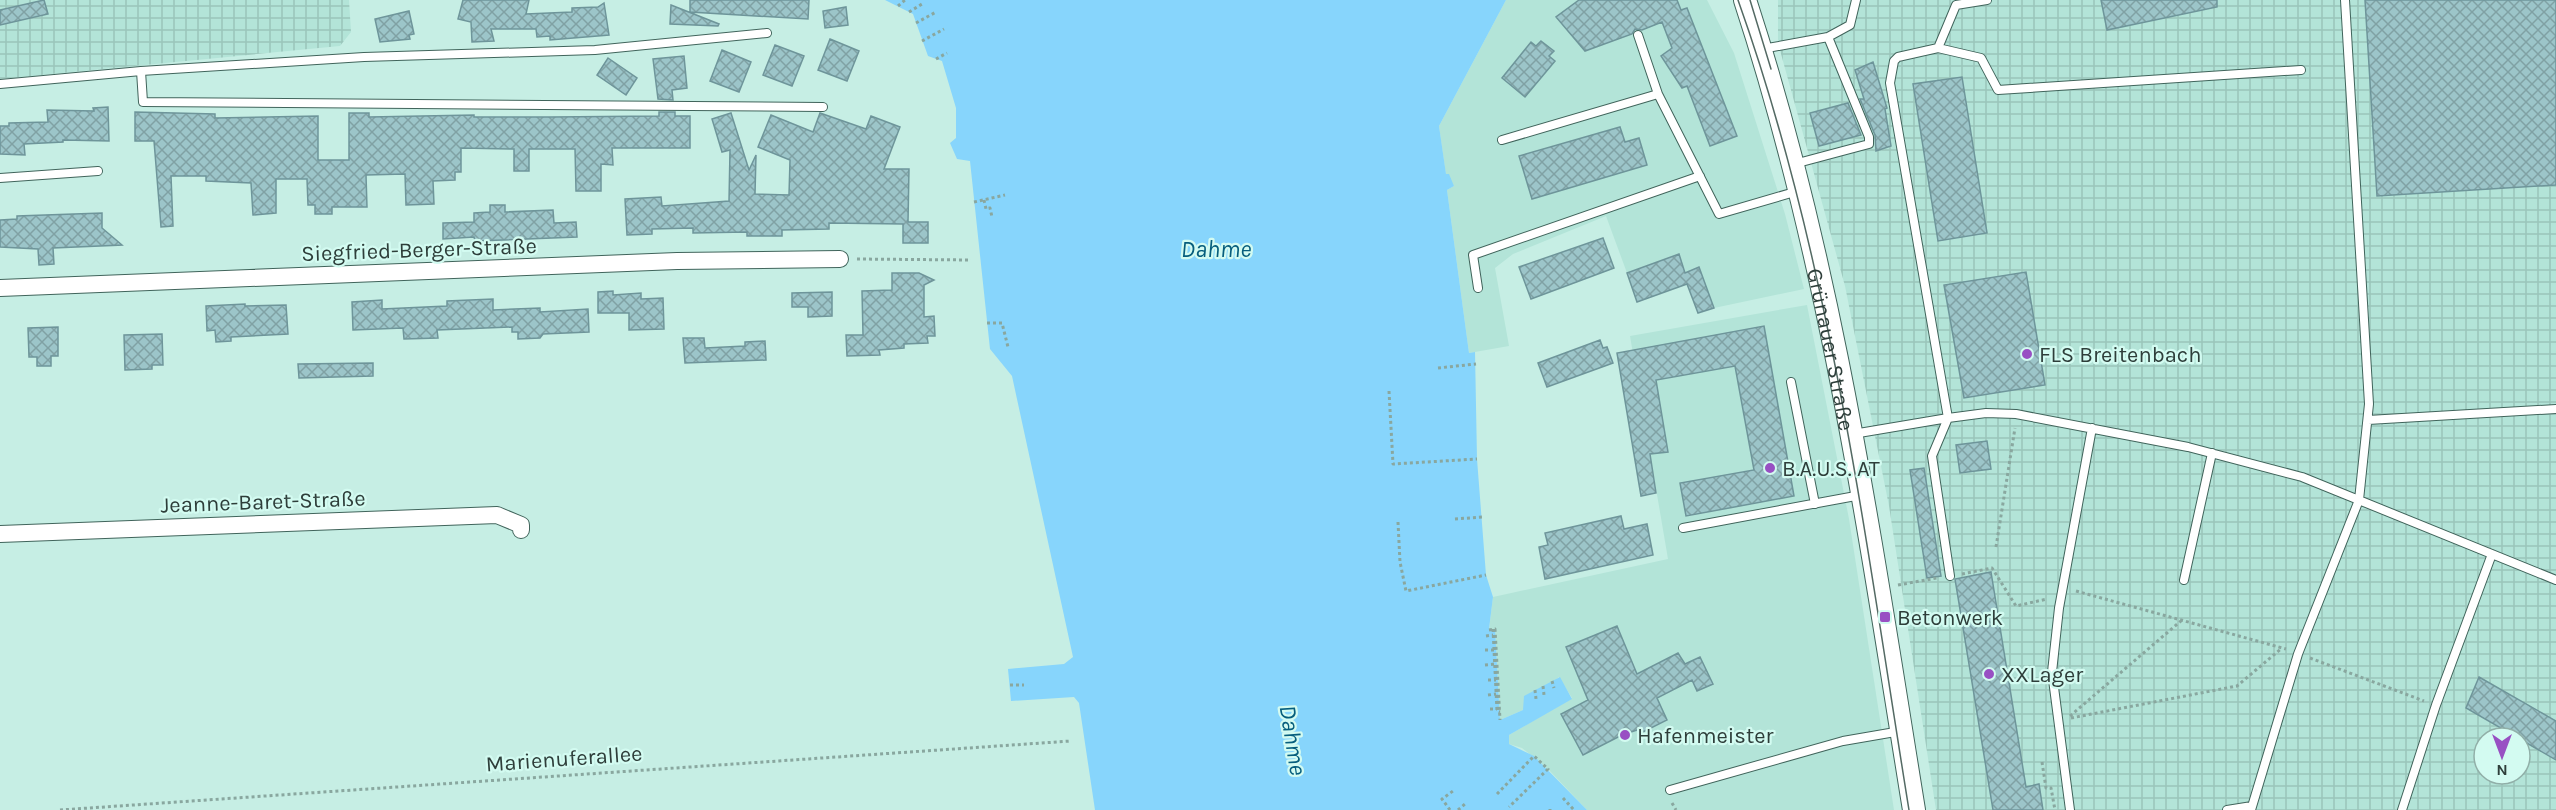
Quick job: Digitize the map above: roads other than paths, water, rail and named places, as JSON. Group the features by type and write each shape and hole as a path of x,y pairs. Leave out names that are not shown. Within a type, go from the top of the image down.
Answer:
{"main road":[{"name":"Grünauer Straße","path":"1745,0 1792,164 1822,286 1851,435 1914,810"}],"street":[{"name":"Siegfried-Berger-Straße","path":"0,288 666,261 840,259"},
{"name":"Jeanne-Baret-Straße","path":"0,534 497,515 520,525 521,530"}],"lane":[{"path":"1761,50 1828,37 1850,24 1856,0"},
{"path":"1938,48 1956,5 1987,0"},
{"path":"2227,810 2252,808 2298,654 2359,500 2369,393 2345,0"},
{"path":"0,84 141,71 364,57 595,50 767,33"},
{"path":"1638,35 1658,94 1719,214 1798,191"},
{"path":"1792,164 1869,144 1869,137 1828,37"},
{"path":"1950,576 1932,456 1948,418 1890,83 1894,61 1898,57 1938,48 1981,58 1998,90 2301,70"},
{"path":"141,71 143,102 823,107"},
{"path":"1502,140 1658,94"},
{"path":"0,178 99,171"},
{"path":"1478,288 1473,255 1700,176"},
{"path":"1791,382 1815,504"},
{"path":"2368,420 2556,409"},
{"path":"1851,435 1986,413 2016,414 2092,428 2212,453 2302,477 2556,580"},
{"path":"2070,810 2052,672 2063,587 2092,428"},
{"path":"2184,580 2212,453"},
{"path":"1683,528 1861,495"},
{"path":"2402,810 2436,705 2492,554"},
{"path":"1670,790 1843,741 1901,731"}],"water":[{"name":"Dahme","path":"885,0 1506,0 1439,126 1446,174 1449,174 1454,186 1447,190 1469,353 1475,352 1477,459 1486,575 1493,597 1489,629 1495,629 1500,720 1523,710 1524,696 1560,677 1572,699 1509,735 1509,744 1534,756 1587,810 1095,810 1079,703 1074,697 1011,701 1008,669 1064,664 1073,657 1012,376 990,349 970,161 957,159 950,143 956,138 956,108 942,61 928,56 913,14"}],"tram line":[{"path":"1738,0 1770,98 1798,198 1821,299 1860,503 1909,810"},
{"path":"1750,0 1771,69"}],"place":[{"name":"FLS Breitenbach","path":"2027,354"},
{"name":"B.A.U.S. AT","path":"1770,468"},
{"name":"Betonwerk","path":"1885,617"},
{"name":"XXLager","path":"1989,674"},
{"name":"Hafenmeister","path":"1625,735"}]}
